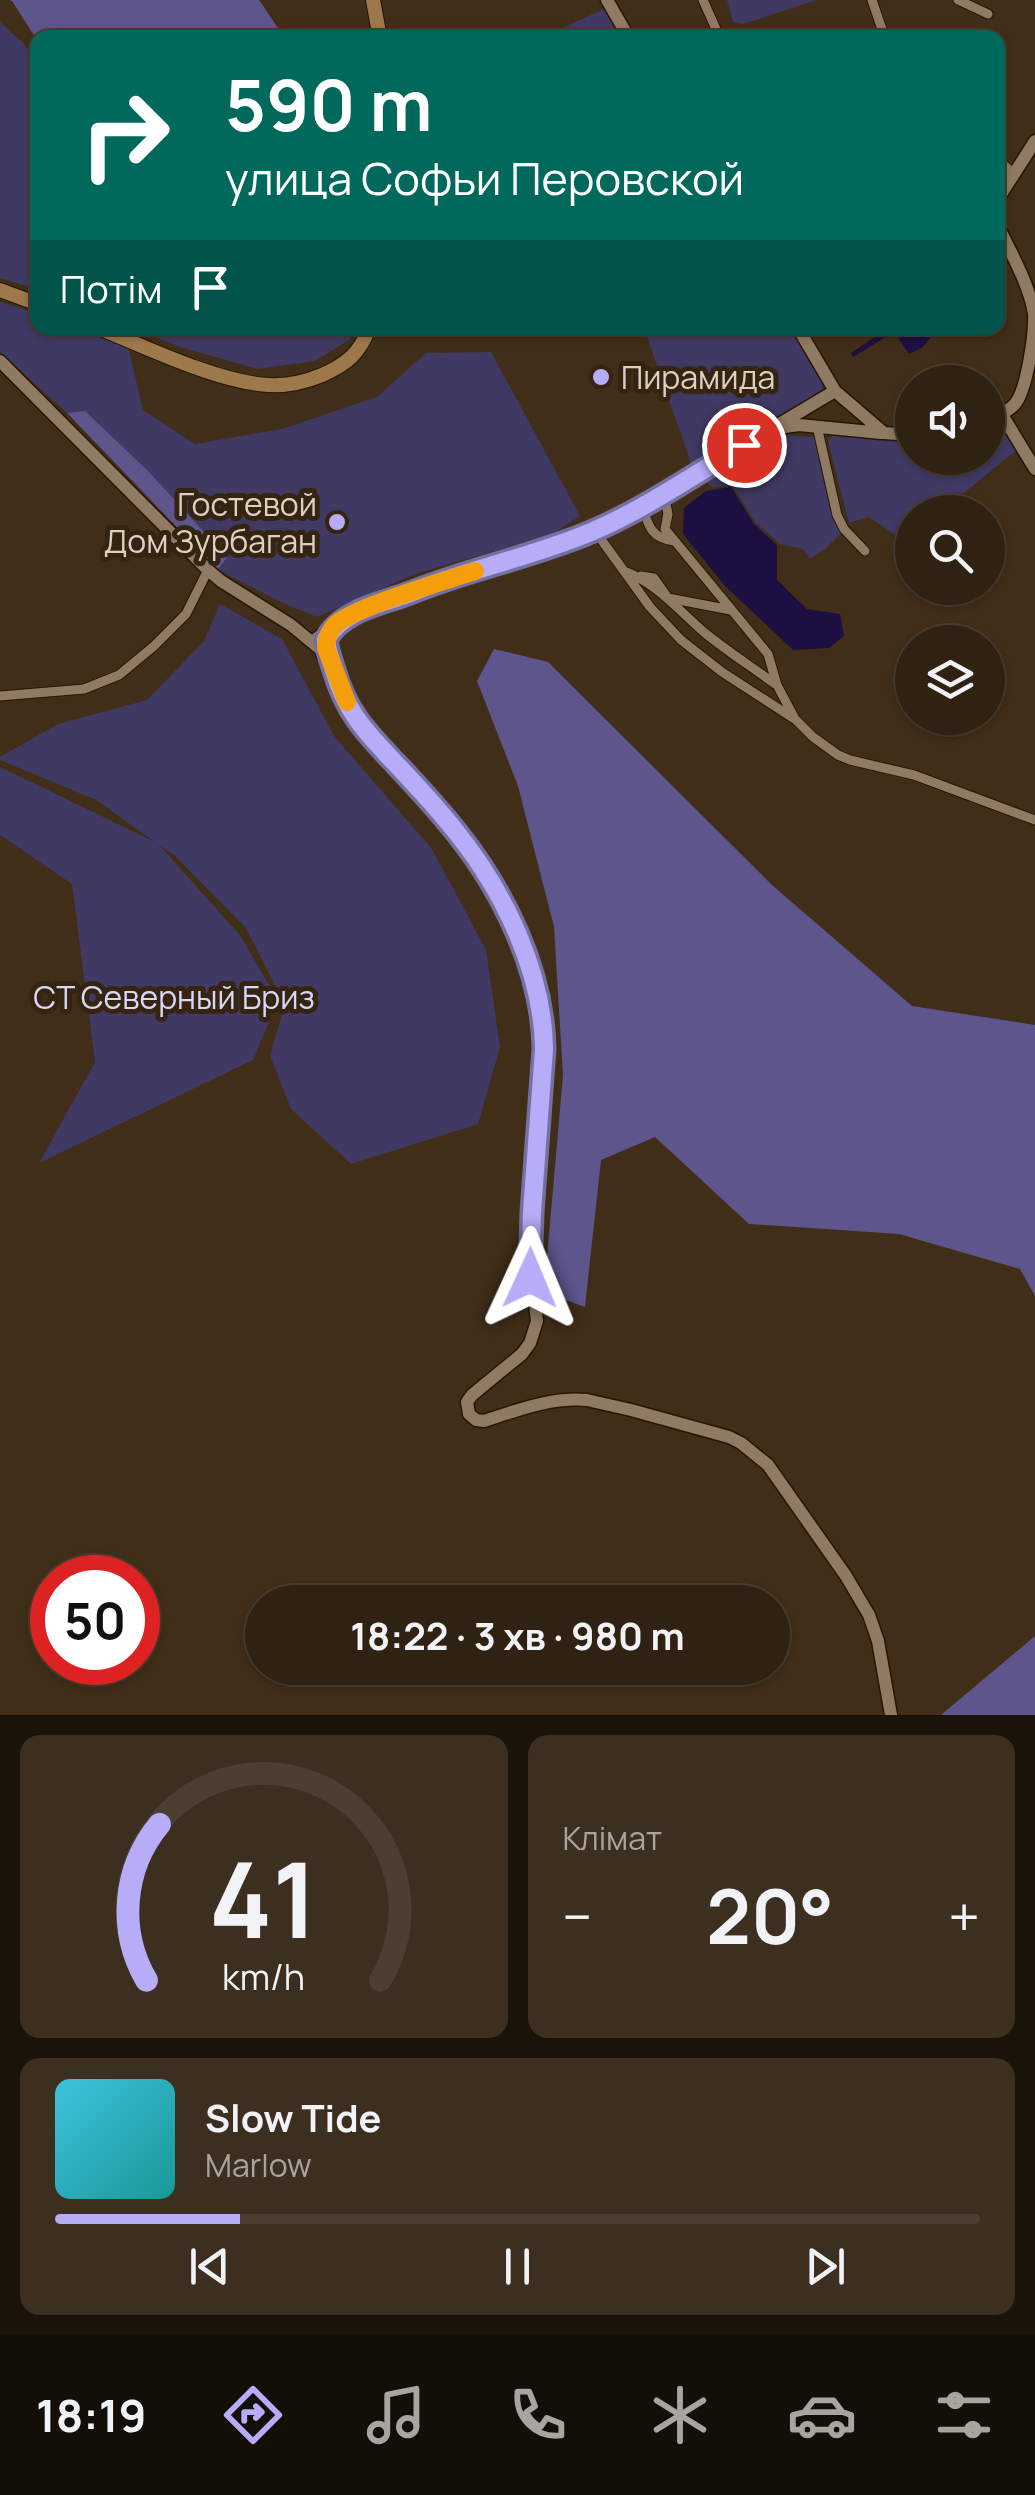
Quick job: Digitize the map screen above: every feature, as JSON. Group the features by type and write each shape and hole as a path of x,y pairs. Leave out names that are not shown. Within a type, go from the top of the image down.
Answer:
{"main road":[{"path":"373,0 379,30"},
{"path":"607,0 624,30"},
{"path":"1005,187 1035,141"},
{"path":"1005,242 1034,312 1032,347 1021,390 1017,402 1005,410"},
{"path":"0,290 30,301"},
{"path":"116,335 227,377 268,385 306,382 340,367 362,347 367,335"},
{"path":"802,335 835,392 884,433"},
{"path":"0,360 208,570 320,649 357,721 440,812 478,864 519,939 540,1003 544,1049 530,1262 537,1321 522,1354 472,1394 467,1402 469,1414 484,1421 538,1404 571,1399 698,1427 740,1443 768,1464 784,1485 869,1615 878,1641 890,1715"},
{"path":"291,626 315,630 336,624 421,588 595,531 643,507 835,392"},
{"path":"1005,420 1035,469"},
{"path":"770,429 816,426 895,434"},
{"path":"312,642 336,624"},
{"path":"336,624 326,640 336,678"}],"street":[{"path":"703,0 716,30"},
{"path":"872,0 883,30"},
{"path":"958,0 988,14"},
{"path":"1005,166 1013,173"},
{"path":"816,426 838,515 844,529 865,552"},
{"path":"664,494 668,514 664,529 768,654 778,686 796,720"},
{"path":"643,507 648,526 661,540 674,542"},
{"path":"595,531 650,607 681,640 796,720 812,737 850,760 914,775 1035,820"},
{"path":"0,696 84,689 119,675 186,614 208,570"},
{"path":"624,571 654,578 668,598 705,634 778,686"},
{"path":"668,598 732,610"}],"green space":[{"path":"727,0 817,0 743,24 733,22"},
{"path":"604,9 617,30 558,30"},
{"path":"0,22 30,53 30,287 0,278"},
{"path":"0,302 30,311 30,335 99,335 128,346 143,410 195,444 282,429 377,397 426,353 491,352 580,516 551,535 415,574 317,617 218,570 227,556 85,411 67,413 0,352"},
{"path":"150,335 352,335 315,361 258,369"},
{"path":"646,335 796,335 823,379 822,393 692,466"},
{"path":"1005,432 1010,435 1018,450 1005,460"},
{"path":"776,435 817,437 840,534 810,559 803,549 780,544 756,523 732,485 712,487 706,481"},
{"path":"833,435 895,438 895,475 986,475 960,495 895,495 894,534 869,517 849,523 828,441"},
{"name":"СТ Северный Бриз","path":"220,604 282,639 334,736 432,849 486,950 500,1047 478,1124 351,1164 291,1109 270,1055 285,1005 246,928 175,856 159,845 239,934 278,1000 253,1060 39,1163 95,1062 72,884 0,835 0,767 155,842 96,800 0,757 58,724 147,700 204,641"}],"shaded area":[{"path":"9,0 259,0 279,30 31,30"},
{"path":"878,335 889,335 853,357 851,353"},
{"path":"896,335 933,335 922,348 909,354"},
{"path":"85,411 148,471 227,557 218,570 67,413"},
{"path":"731,487 754,524 777,545 777,580 807,609 840,614 844,636 829,648 793,650 725,586 683,534 684,508 706,491"},
{"path":"494,649 548,662 772,885 912,1006 1035,1025 1035,1296 1020,1269 899,1234 749,1224 655,1137 601,1160 585,1307 544,1292 563,1075 554,927 518,786 477,681"},
{"path":"1035,1636 1035,1715 941,1715"}],"slow traffic":[{"path":"347,702 326,648 326,640 336,624 421,588 475,571"}],"place":[{"name":"Пирамида","path":"601,377"},
{"name":"Гостевой Дом Зурбаган","path":"337,522"}],"route":[{"path":"530,1278 544,1049 534,982 506,911 460,836 357,721 336,678 326,640 336,624 364,610 595,531 643,507 744,445"}]}
